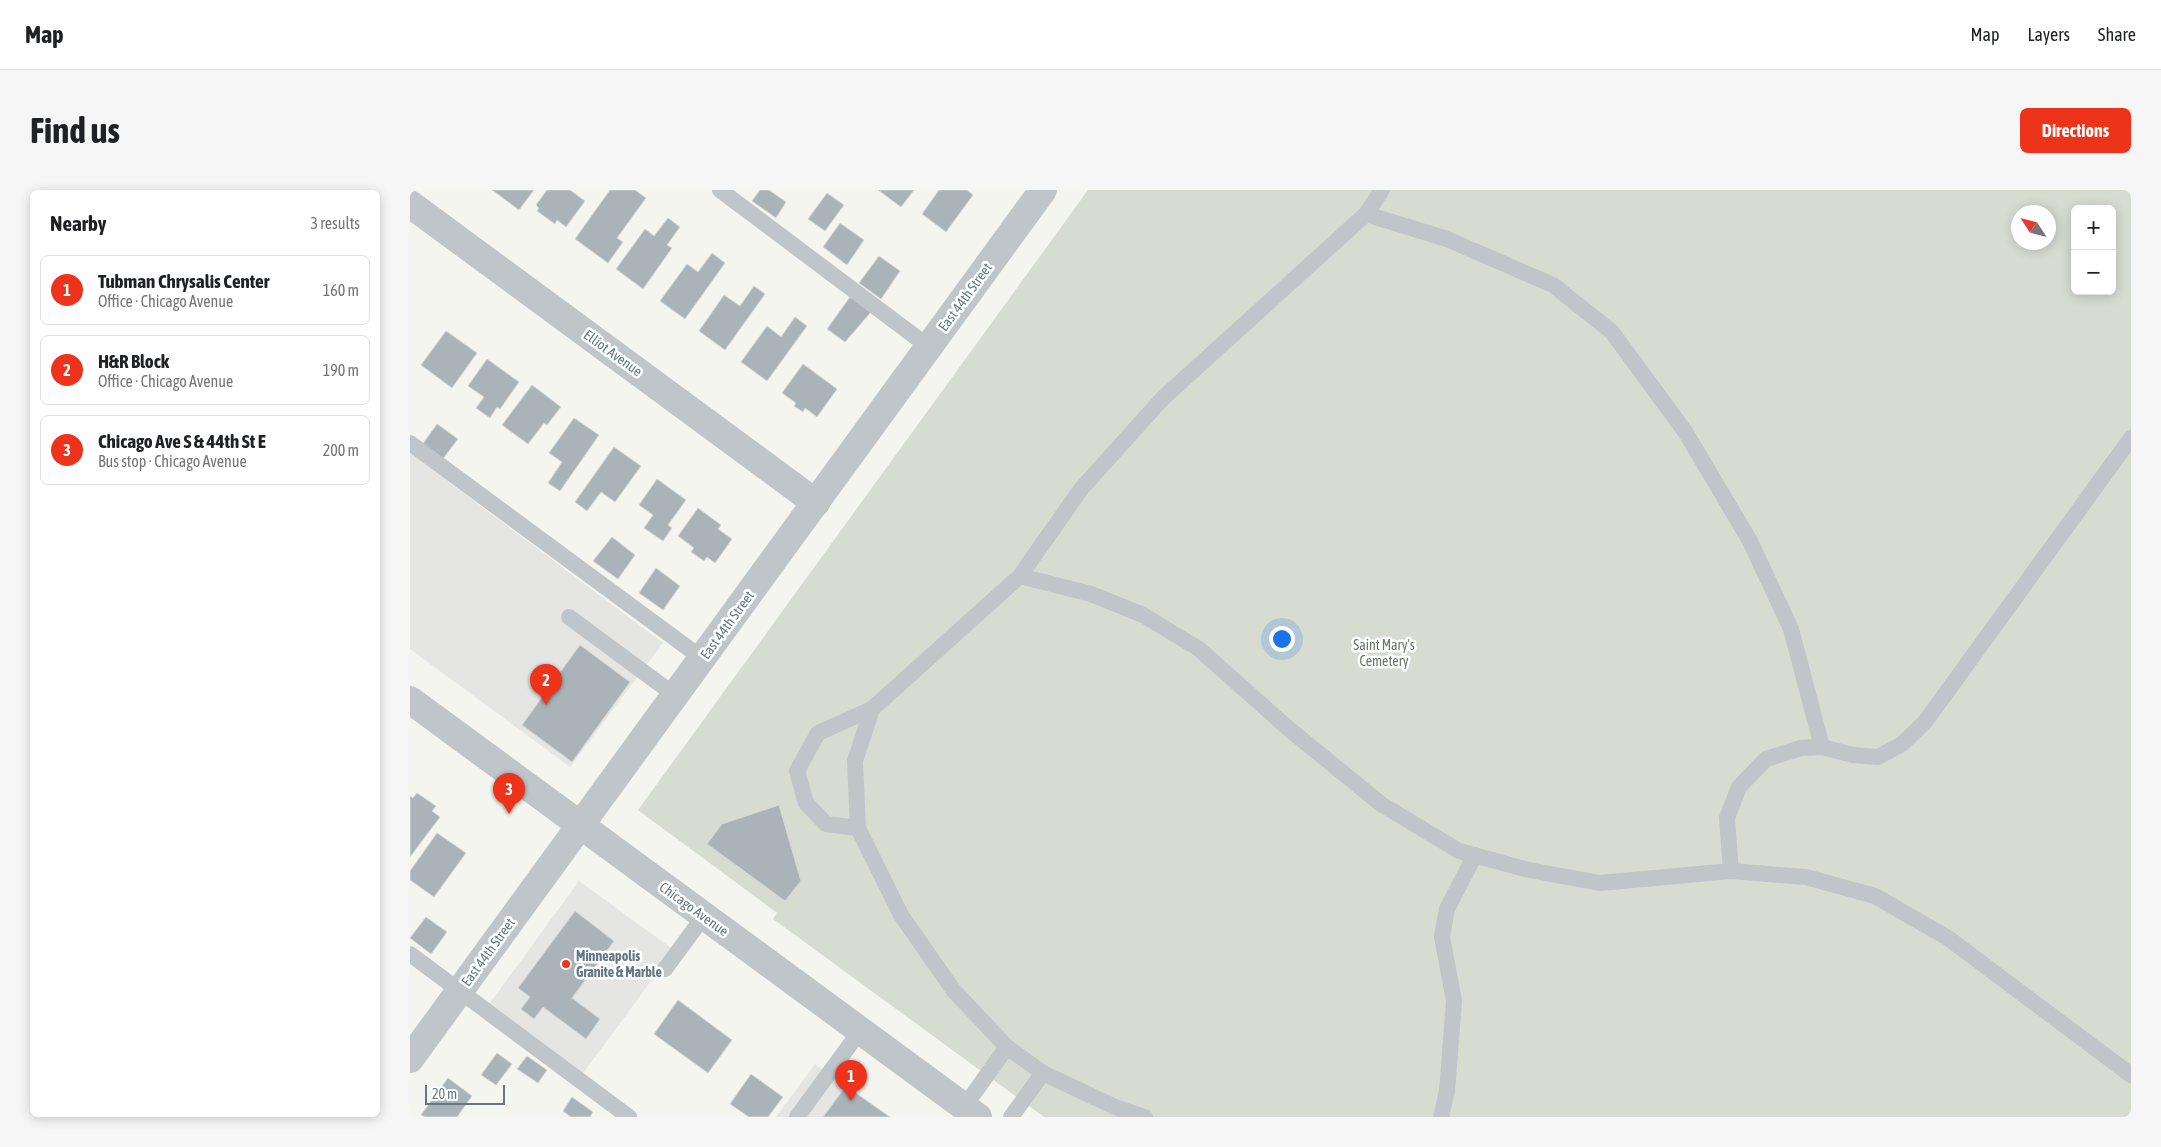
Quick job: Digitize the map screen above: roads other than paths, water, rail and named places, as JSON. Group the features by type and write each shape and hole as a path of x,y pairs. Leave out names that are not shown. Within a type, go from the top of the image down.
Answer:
{"street":[{"name":"East 44th Street","path":"410,1059 1043,190"},
{"name":"Elliot Avenue","path":"410,204 816,503"},
{"name":"Chicago Avenue","path":"410,700 971,1112"}],"lane":[{"path":"720,190 929,347"},
{"path":"858,828 826,824 806,803 797,771 818,733 872,709 1020,576 1081,489 1163,398 1366,214 1382,190"},
{"path":"1366,214 1447,239 1552,285 1612,332 1686,432 1750,541 1791,629 1822,747"},
{"path":"1731,871 1726,818 1739,787 1766,759 1801,748 1822,747 1853,755 1878,757 1902,744 1925,722 2131,438"},
{"path":"410,443 703,659"},
{"path":"1020,576 1091,594 1143,615 1199,649 1289,729 1381,804 1459,851 1529,870 1600,883 1731,871 1806,877 1875,896 1948,938 2131,1075"},
{"path":"569,617 676,696"},
{"path":"872,709 855,761 858,828 901,915 954,991 1007,1047 1043,1073 1115,1107 1145,1117"},
{"path":"1441,1117 1447,1091 1454,1001 1442,936 1447,909 1475,856"},
{"path":"665,969 704,916"},
{"path":"410,954 629,1117"},
{"path":"797,1117 860,1030"},
{"path":"971,1112 1007,1047"},
{"path":"1011,1117 1043,1073"}],"place":[{"name":"H&R Block","path":"546,705"},
{"name":"Chicago Ave S & 44th St E","path":"509,814"},
{"name":"Minneapolis Granite & Marble","path":"566,964"},
{"name":"Tubman Chrysalis Center","path":"851,1101"}],"park label":[{"name":"Saint Mary's Cemetery","path":"1384,654"}]}
